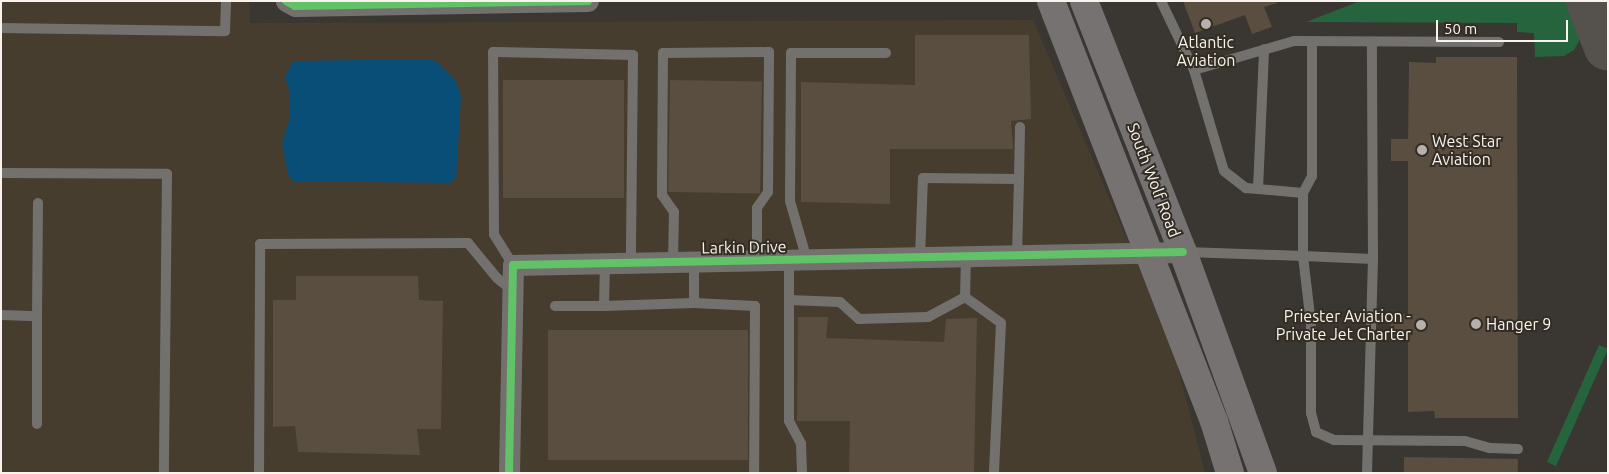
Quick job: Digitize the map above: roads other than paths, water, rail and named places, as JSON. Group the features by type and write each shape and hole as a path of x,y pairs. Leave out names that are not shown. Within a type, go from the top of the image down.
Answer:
{"main road":[{"name":"South Wolf Road","path":"1051,1 1214,421 1230,473"},
{"name":"South Wolf Road","path":"1084,1 1183,252 1263,473"}],"street":[{"path":"286,1 295,6 588,1"},
{"name":"Larkin Drive","path":"513,265 1183,252"},
{"path":"509,473 513,265"}],"lane":[{"path":"1,28 225,31 226,1"},
{"path":"1161,1 1194,70 1224,171 1246,188 1303,193"},
{"path":"1194,70 1294,41 1372,43 1499,42"},
{"path":"1312,42 1312,176 1303,193 1303,256 1311,324 1311,413 1316,432 1334,440 1465,441 1490,448 1518,449"},
{"path":"1367,473 1366,440 1373,259 1372,43"},
{"path":"1258,189 1264,49"},
{"path":"513,265 494,234 493,52 633,55 631,263"},
{"path":"673,262 674,212 662,195 663,53 769,52 768,192 757,208 757,260"},
{"path":"802,473 801,444 789,421 789,300 798,260 790,201 791,53 886,53"},
{"path":"1017,256 1020,127"},
{"path":"1,173 167,174 164,473"},
{"path":"920,258 922,178 1019,179"},
{"path":"37,424 38,203"},
{"path":"260,473 260,244 468,243 497,278 513,290"},
{"path":"1183,252 1373,259"},
{"path":"965,297 966,257"},
{"path":"694,262 694,303"},
{"path":"604,306 605,263"},
{"path":"789,300 840,302 859,319 928,317 965,297"},
{"path":"965,297 1001,323 994,473"},
{"path":"554,306 694,303 755,306 754,473"},
{"path":"1,315 38,316"}],"water":[{"path":"427,59 436,61 456,81 461,96 456,178 449,183 293,181 288,175 282,143 290,117 290,93 285,77 293,61"}],"place":[{"name":"Atlantic Aviation","path":"1206,24"},
{"name":"West Star Aviation","path":"1422,150"},
{"name":"Hanger 9","path":"1476,324"},
{"name":"Priester Aviation - Private Jet Charter","path":"1421,325"}]}
